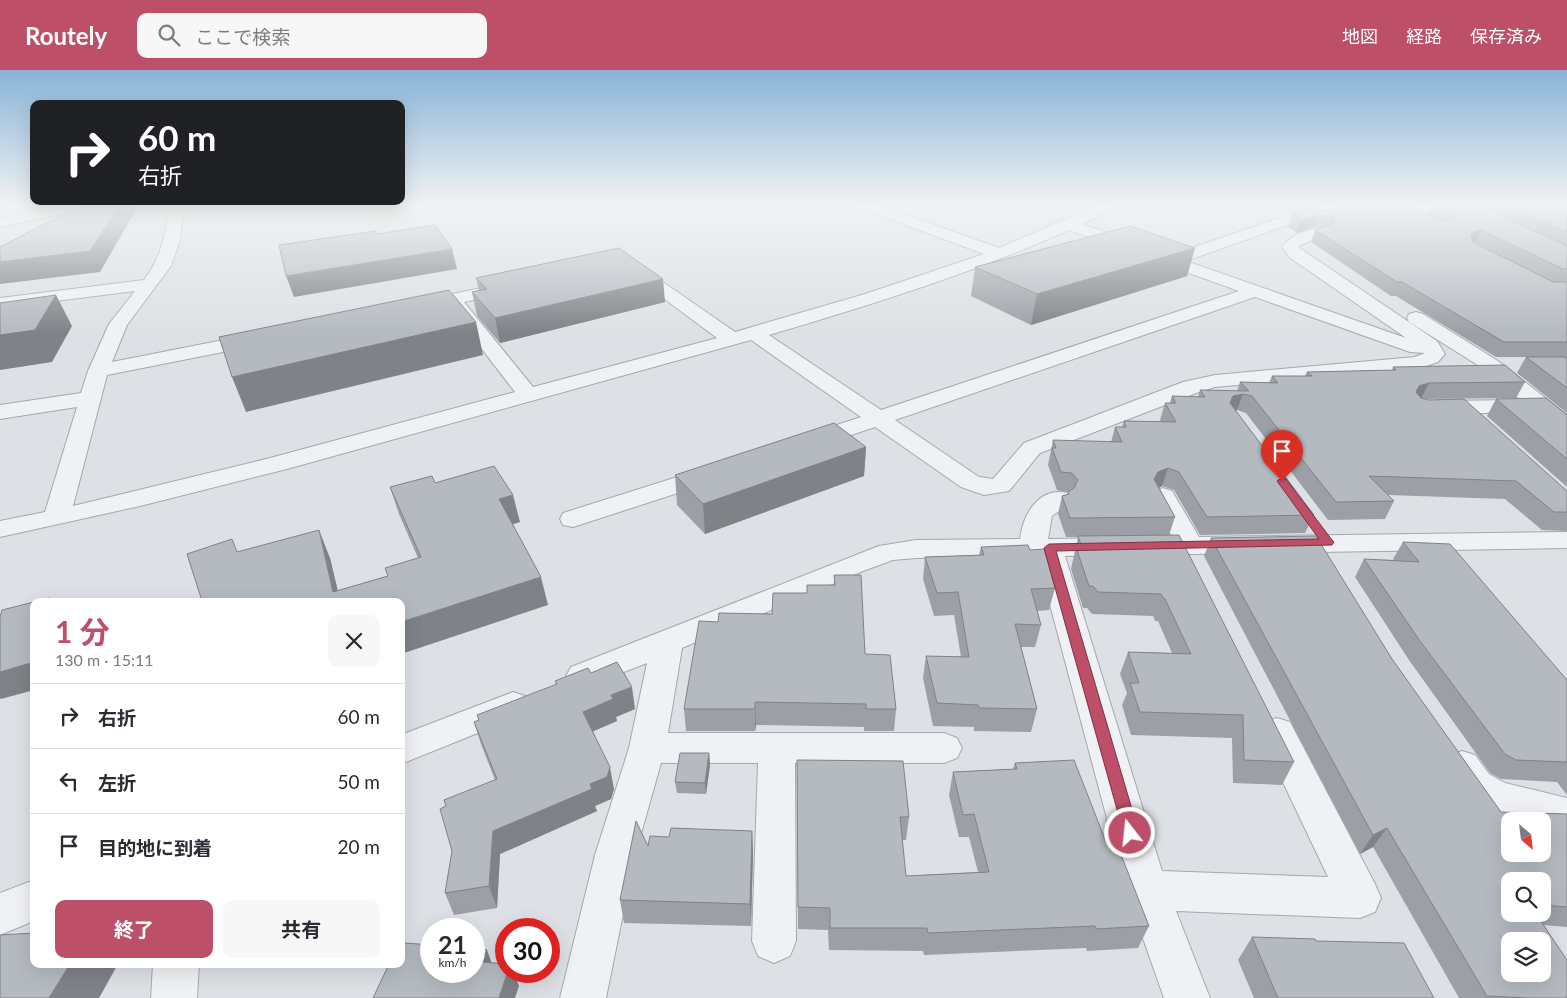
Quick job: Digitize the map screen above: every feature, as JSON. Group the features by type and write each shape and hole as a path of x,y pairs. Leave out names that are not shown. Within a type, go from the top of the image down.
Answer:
{"street":[{"path":"56,518 98,371 118,324 163,266 170,246"},
{"path":"979,246 1000,254"},
{"path":"0,530 260,468 733,340 900,289 1019,246"},
{"path":"1129,246 1435,354"},
{"path":"1170,261 1212,246"},
{"path":"1290,246 1295,254 1430,345 1435,354"},
{"path":"1322,259 1491,365 1567,426"},
{"path":"615,265 625,263 733,340"},
{"path":"404,309 529,283"},
{"path":"0,303 150,284"},
{"path":"786,450 1255,291"},
{"path":"452,300 528,395"},
{"path":"754,334 970,482 984,488 1000,486 1032,448 1191,387 1215,381 1418,363 1431,358 1435,354"},
{"path":"98,371 270,336"},
{"path":"1491,365 1519,365"},
{"path":"0,412 90,398"},
{"path":"1421,408 1542,406"},
{"path":"1462,408 1483,427"},
{"path":"573,519 730,468"},
{"path":"1163,496 1187,546 1200,581"},
{"path":"1059,499 1045,506 1036,519 1041,548 1147,890 1187,998"},
{"path":"1318,535 1338,576"},
{"path":"405,748 889,552 916,549 1187,546 1318,535 1567,540"},
{"path":"583,998 615,855 647,748 667,642"},
{"path":"1147,890 1360,898 1262,704"},
{"path":"1443,739 1476,785 1496,797 1567,815"},
{"path":"647,748 944,748"},
{"path":"774,941 778,748"},
{"path":"0,914 30,902"},
{"path":"174,998 176,968"}],"building":[{"path":"93,246 90,251 0,262 0,247"},
{"path":"279,246 450,246 452,249 286,276"},
{"path":"1053,246 1190,246 1195,248 1037,294 975,267"},
{"path":"1341,246 1482,246 1553,282 1567,282 1567,342 1504,342 1402,282 1397,282"},
{"path":"1515,246 1567,246 1567,269 1563,269"},
{"path":"619,248 663,279 495,318 472,292 487,289 476,278"},
{"path":"449,290 476,322 232,377 219,337"},
{"path":"56,295 35,330 0,335 0,303"},
{"path":"1526,357 1567,358 1567,388"},
{"path":"1505,365 1525,382 1429,383 1419,386 1416,392 1421,398 1429,400 1464,399 1567,491 1567,512 1554,512 1516,481 1369,476 1394,501 1336,502 1252,396 1243,394 1233,396 1230,403 1314,515 1207,517 1179,472 1168,468 1158,472 1154,479 1175,517 1070,518 1062,496 1069,494 1068,492 1074,488 1078,480 1072,473 1061,472 1052,448 1056,448 1053,440 1122,442 1115,427 1126,427 1124,421 1176,422 1165,403 1176,403 1172,396 1205,397 1200,390 1249,391 1240,382 1278,383 1272,376 1312,376 1307,372 1396,370 1393,367"},
{"path":"1546,398 1567,415 1567,459 1496,399"},
{"path":"834,423 866,447 703,504 675,475"},
{"path":"494,466 513,495 499,499 541,577 405,621 405,598 201,598 187,554 232,539 237,552 319,530 333,592 388,576 385,568 421,557 390,487 432,476 435,483"},
{"path":"1179,535 1294,762 1244,760 1243,715 1140,712 1130,683 1139,683 1128,652 1191,654 1161,594 1098,592 1093,586 1089,586 1076,547 1082,547 1078,536"},
{"path":"1316,536 1392,659 1501,812 1501,862 1551,862 1551,814 1567,814 1567,907 1551,906 1551,872 1501,872 1501,922 1541,922 1548,932 1501,932 1501,982 1551,982 1551,936 1567,960 1567,998 1487,996 1387,828 1373,835 1211,538"},
{"path":"1403,542 1450,544 1567,680 1567,762 1516,760 1505,754 1420,641 1364,559 1419,562"},
{"path":"1028,545 1030,550 1044,549 1055,588 1031,589 1041,625 1015,624 1037,709 979,708 978,705 937,703 926,656 969,657 958,592 937,593 925,557 984,555 981,547"},
{"path":"834,575 861,575 865,654 890,655 896,709 866,709 866,704 755,702 755,709 684,709 699,621 718,622 719,613 772,614 773,593 807,593 807,585 835,585"},
{"path":"30,603 30,663 0,672 0,617 2,610"},
{"path":"617,662 632,687 611,695 613,699 583,712 610,767 607,777 590,784 592,789 493,831 489,886 445,893 452,851 440,809 446,806 444,800 497,779 474,722 479,720 477,715 557,684 555,681 588,668 591,673"},
{"path":"680,753 709,753 705,783 675,782"},
{"path":"797,760 903,761 909,817 900,817 906,876 989,872 974,814 963,815 953,772 1017,769 1015,763 1074,760 1106,842 1116,842 1149,926 1096,929 1095,926 928,933 927,928 830,928 830,908 798,907"},
{"path":"636,821 648,846 650,836 669,837 671,828 752,831 750,904 620,900"},
{"path":"30,933 30,968 68,968 49,998 0,998 0,935"},
{"path":"1252,937 1404,943 1434,998 1278,998"},
{"path":"405,943 420,944 420,983 485,983 485,962 495,963 495,983 504,983 499,998 373,998 387,968 405,968"}],"route":[{"path":"1130,833 1049,548 1328,542 1282,481"}]}
